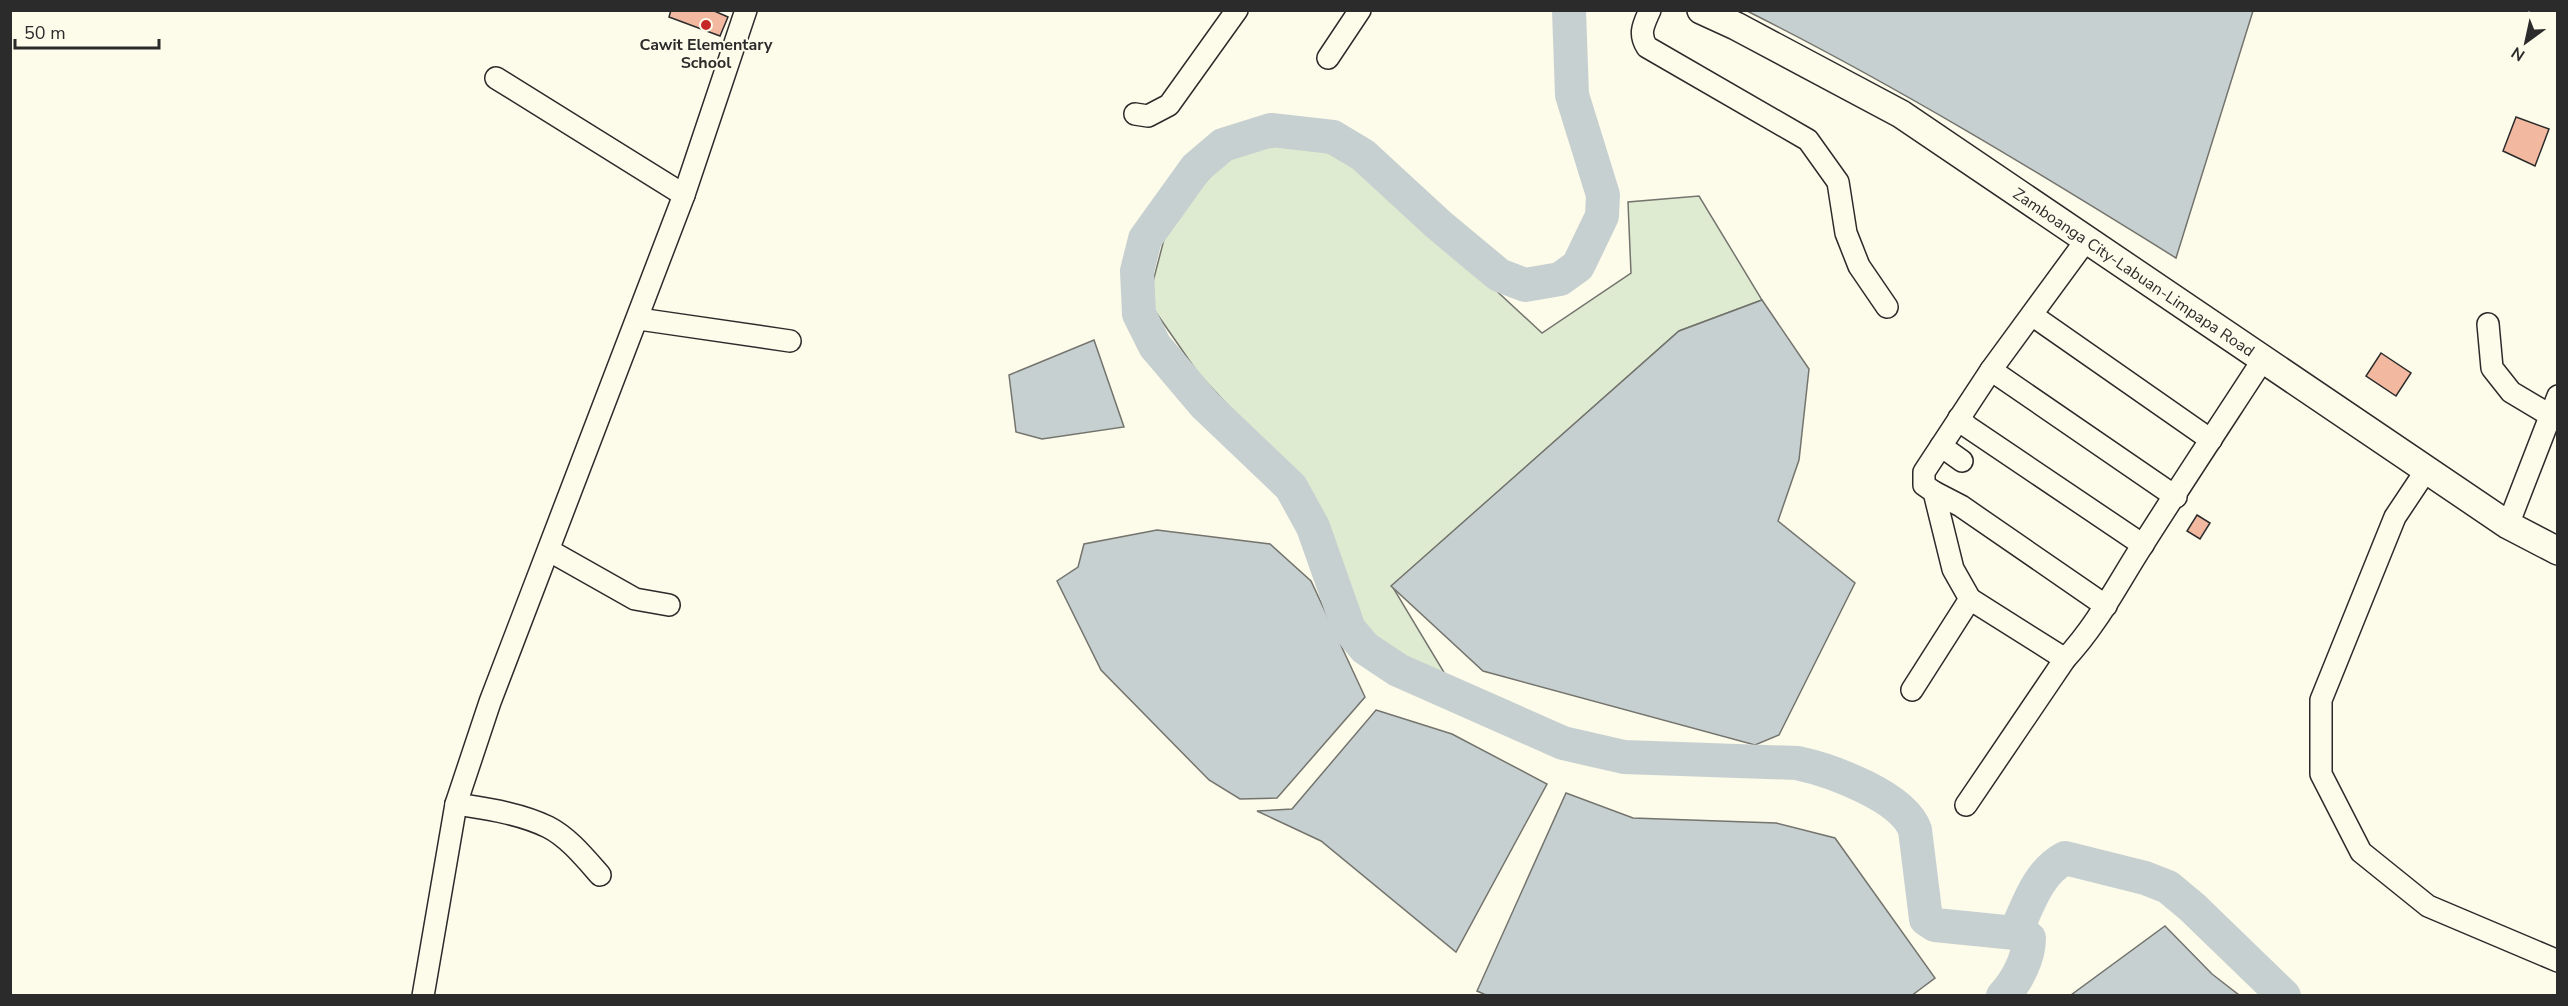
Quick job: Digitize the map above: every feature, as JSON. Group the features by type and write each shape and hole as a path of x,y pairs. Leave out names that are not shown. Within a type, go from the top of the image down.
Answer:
{"main road":[{"name":"Zamboanga City-Labuan-Limpapa Road","path":"1701,10 1736,26 1900,114 2508,525 2558,551"}],"street":[{"path":"423,996 456,804 490,702 639,319 684,195 746,10"},
{"path":"1135,114 1148,116 1169,105 1237,10"},
{"path":"1328,58 1360,10"},
{"path":"1650,10 1642,29 1643,42 1647,47 1808,140 1838,182 1846,233 1859,266 1887,307"},
{"path":"496,78 684,195"},
{"path":"2087,240 1991,370 1959,418 1924,472 1924,485 1960,506 2106,606"},
{"path":"2032,315 2211,440"},
{"path":"639,319 790,341"},
{"path":"2488,324 2492,368 2511,392 2554,419"},
{"path":"1966,806 2065,659 2083,640 2106,606 2264,358"},
{"path":"1991,370 2176,496"},
{"path":"2508,525 2554,419 2558,396"},
{"path":"1959,418 1968,427 2143,545"},
{"path":"1941,446 1962,461"},
{"path":"2427,470 2395,517 2321,700 2321,774 2361,852 2428,906 2558,961"},
{"path":"1934,492 1953,569 1970,599 2065,659"},
{"path":"550,551 635,599 669,605"},
{"path":"1912,690 1970,599"},
{"path":"456,804 510,813 549,828 576,849 600,875"}],"green space":[{"path":"1312,143 1380,183 1542,333 1631,273 1628,202 1699,196 1762,300 1679,331 1392,586 1451,684 1393,660 1364,624 1303,486 1198,373 1148,301 1168,224 1234,150"}],"shaded area":[{"path":"2253,10 2176,258 2018,161 1911,99 1747,11"},
{"path":"1762,300 1809,369 1799,460 1778,521 1855,583 1779,735 1755,745 1483,671 1391,586 1679,331"},
{"path":"1094,340 1124,427 1042,439 1016,432 1009,375"},
{"path":"1157,530 1270,544 1311,581 1365,697 1277,798 1240,799 1209,780 1101,670 1057,581 1078,567 1084,544"},
{"path":"1376,710 1452,734 1547,784 1456,952 1321,841 1257,811 1292,809"},
{"path":"1566,793 1633,818 1776,823 1835,838 1935,978 1911,996 1486,995 1477,991"},
{"path":"2165,926 2212,974 2239,995 2071,995"}],"building":[{"name":"Cawit Elementary School","path":"671,10 712,10 728,17 720,36 669,17"},
{"path":"2516,117 2549,129 2535,166 2503,151"},
{"path":"2381,353 2411,373 2396,396 2366,376"},
{"path":"2197,515 2210,523 2200,539 2187,531"}],"waterway":[{"path":"1569,10 1572,95 1603,195 1602,216 1578,266 1560,279 1525,285 1499,275 1439,225 1363,155 1333,137 1271,130 1223,145 1196,168 1145,239 1137,271 1139,314 1155,346 1205,405 1291,487 1313,527 1349,629 1365,648 1398,670 1563,743 1624,757 1797,763 1864,786 1896,806 1908,818 1915,830 1926,919 1935,925 2015,933 2029,938 2027,953 2021,969 2003,996"},
{"path":"2015,933 2040,881 2055,864 2065,858 2145,878 2168,887 2192,907 2284,996"}],"place":[{"name":"Cawit Elementary School","path":"706,25"}]}
